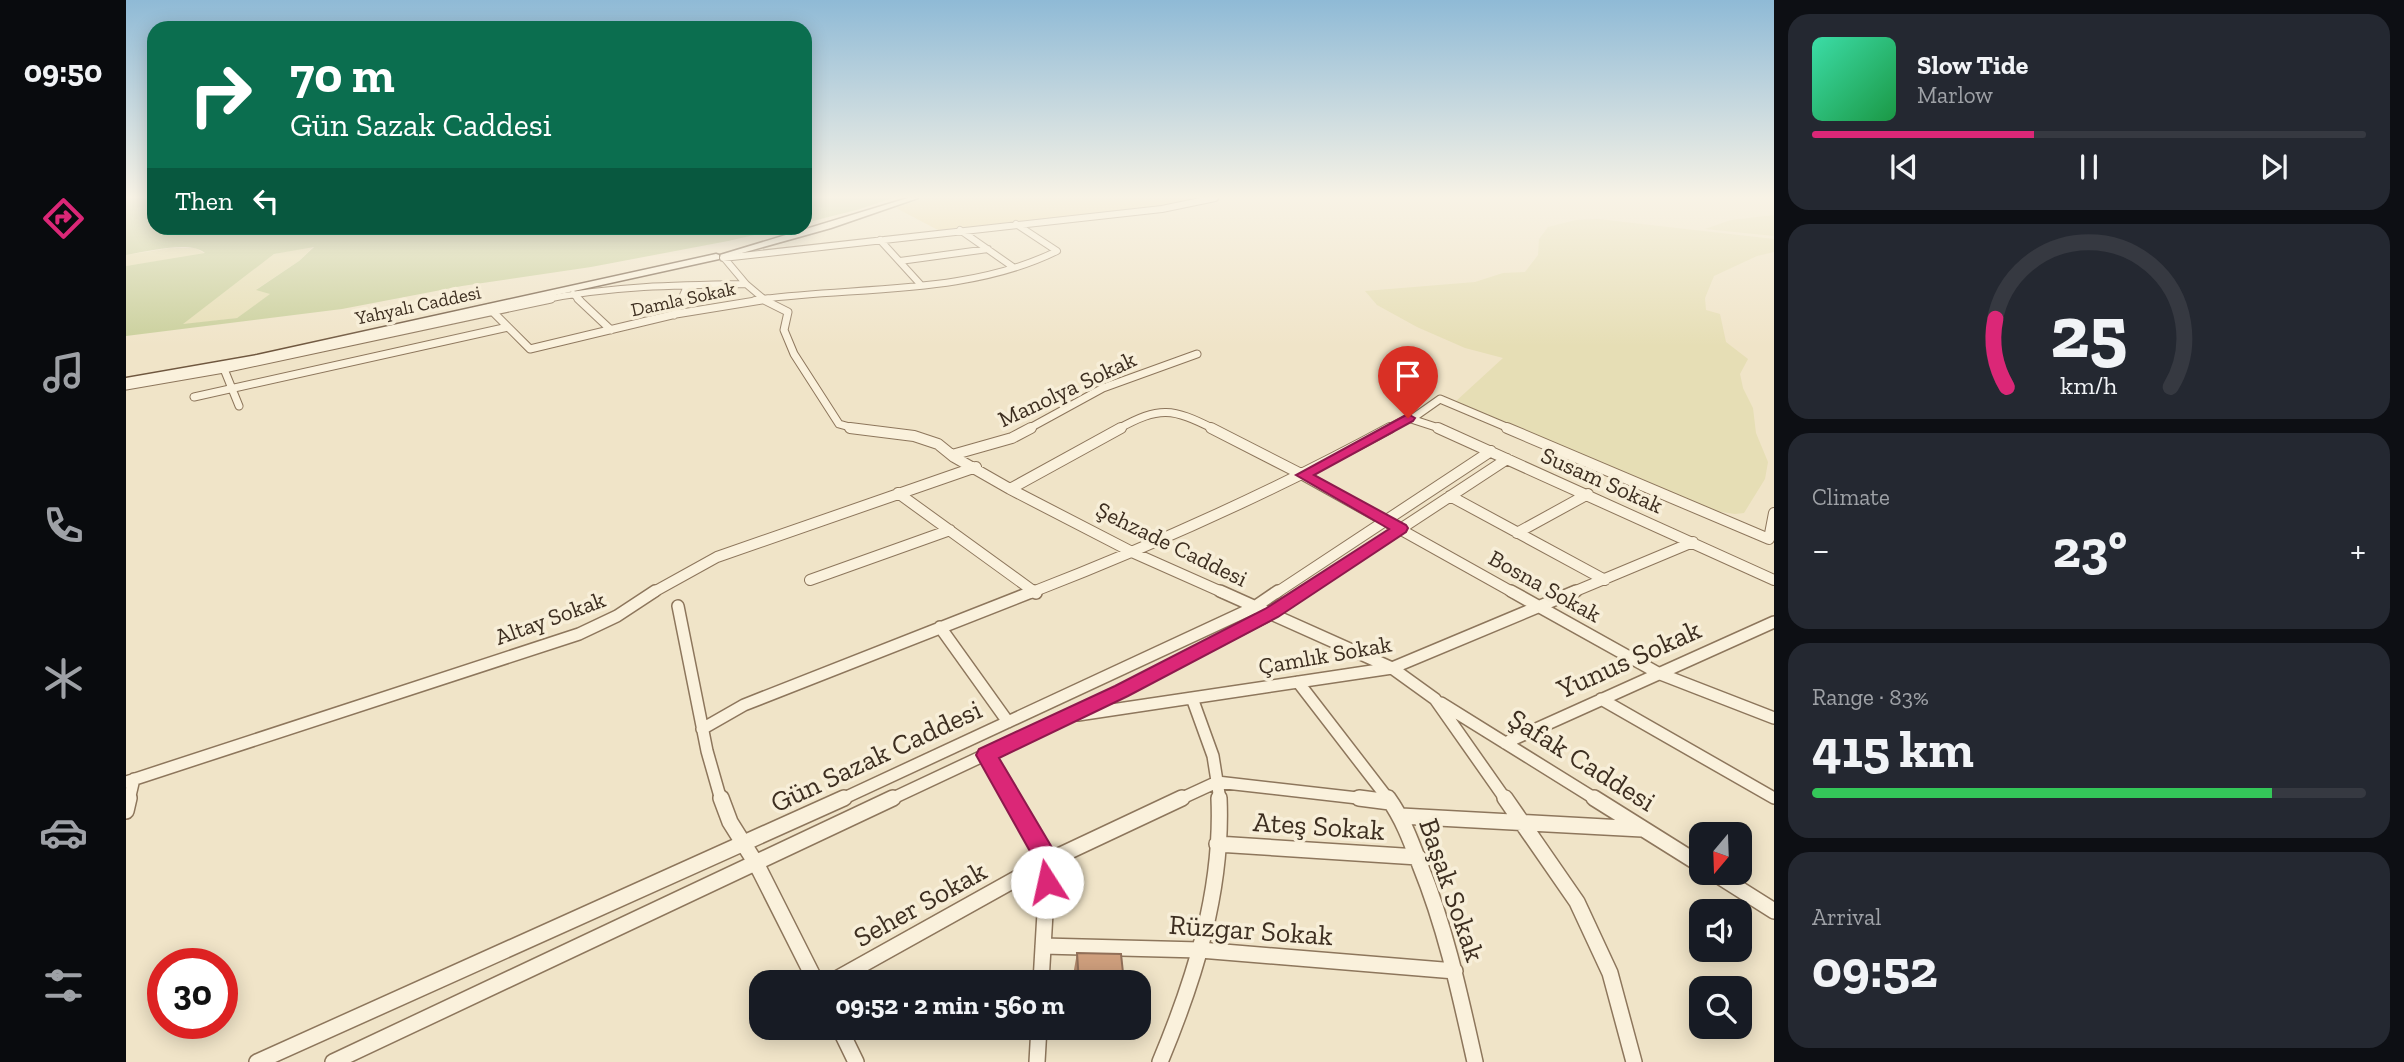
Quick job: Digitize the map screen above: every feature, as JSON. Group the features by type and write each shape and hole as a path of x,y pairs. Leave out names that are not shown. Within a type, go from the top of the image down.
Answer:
{"main road":[{"path":"718,255 742,248"},
{"path":"718,255 746,248"},
{"name":"Yahyalı Caddesi","path":"126,383 491,309 718,255"},
{"name":"Yahyalı Caddesi","path":"126,374 240,355 718,255"}],"street":[{"path":"718,255 798,248"},
{"path":"887,248 921,285"},
{"name":"Damla Sokak","path":"491,309 530,349 674,315 763,299 921,285 1013,267 1057,250 1053,248"},
{"path":"900,261 988,249 1013,267"},
{"path":"718,255 763,299"},
{"path":"126,383 224,369 491,309 572,294 657,285 746,284"},
{"path":"674,315 687,286"},
{"path":"572,294 611,330"},
{"name":"Şehzade Caddesi","path":"763,299 788,312 785,334 794,354 826,399 836,421 854,429 922,438 938,444 1010,489 1134,553 1392,668 1435,699 1565,882 1594,933 1620,1004 1634,1062"},
{"path":"194,397 508,327"},
{"name":"Manolya Sokak","path":"952,455 1012,438 1102,388 1198,354"},
{"path":"224,369 239,407"},
{"path":"702,729 744,705 1134,553 1303,475 1401,420 1413,418 1440,399 1769,539 1774,513"},
{"name":"Bosna Sokak","path":"1010,489 1146,414 1175,413 1193,418 1401,528 1658,673 1774,718"},
{"name":"Susam Sokak","path":"1413,418 1588,494 1774,580"},
{"name":"Gün Sazak Caddesi","path":"257,1062 744,845 1253,608 1491,451"},
{"name":"Gün Sazak Caddesi","path":"333,1062 757,865 1069,716 1272,613 1507,459"},
{"name":"Altay Sokak","path":"130,780 579,634 617,616 673,579 717,557 976,467"},
{"path":"898,493 1036,593"},
{"path":"1517,533 1588,494"},
{"path":"1450,496 1605,580"},
{"path":"810,580 950,530"},
{"name":"Çamlık Sokak","path":"1069,716 1392,668 1693,542"},
{"path":"678,606 702,729 721,800 810,970"},
{"name":"Yunus Sokak","path":"1505,743 1774,622"},
{"path":"940,627 1008,722"},
{"name":"Başak Sokak","path":"1298,682 1401,817 1418,857 1455,971 1475,1062"},
{"path":"1160,1062 1181,1012 1200,950 1213,886 1217,844 1215,764 1192,698"},
{"name":"Şafak Caddesi","path":"1435,699 1689,858"},
{"path":"1601,699 1774,798"},
{"path":"986,755 1048,861 1042,970"},
{"path":"126,811 130,780"},
{"path":"1217,782 1390,802"},
{"name":"Seher Sokak","path":"853,970 1048,861 1217,782"},
{"path":"1401,817 1643,829"},
{"name":"Ateş Sokak","path":"1217,844 1418,857"},
{"path":"1735,886 1774,911"},
{"name":"Rüzgar Sokak","path":"1043,946 1200,950 1455,971"},
{"path":"845,1040 856,1062"},
{"path":"1037,1062 1038,1040"}],"shaded area":[{"path":"171,248 195,248 206,254 126,266 126,255"},
{"path":"312,248 299,261 257,289 271,294 237,318 181,325 274,254"},
{"path":"1538,248 1774,248 1774,252 1757,256 1714,276 1705,298 1706,310 1720,314 1726,342 1748,359 1740,374 1743,388 1753,408 1756,433 1768,462 1765,479 1744,513 1715,511 1455,402 1503,358 1465,348 1417,327 1377,305 1365,291 1475,282 1503,273 1525,272 1538,255"}],"green space":[{"path":"126,248 175,248 126,255"},
{"path":"192,248 311,248 274,254 183,324 237,318 270,294 256,290 299,261 313,248 693,248 342,309 126,336 126,266 205,253"}],"building":[{"path":"1077,953 1121,954 1123,970 1078,970"}],"route":[{"path":"1047,882 1048,861 986,755 1121,691 1272,613 1401,528 1303,475 1408,418"}]}
